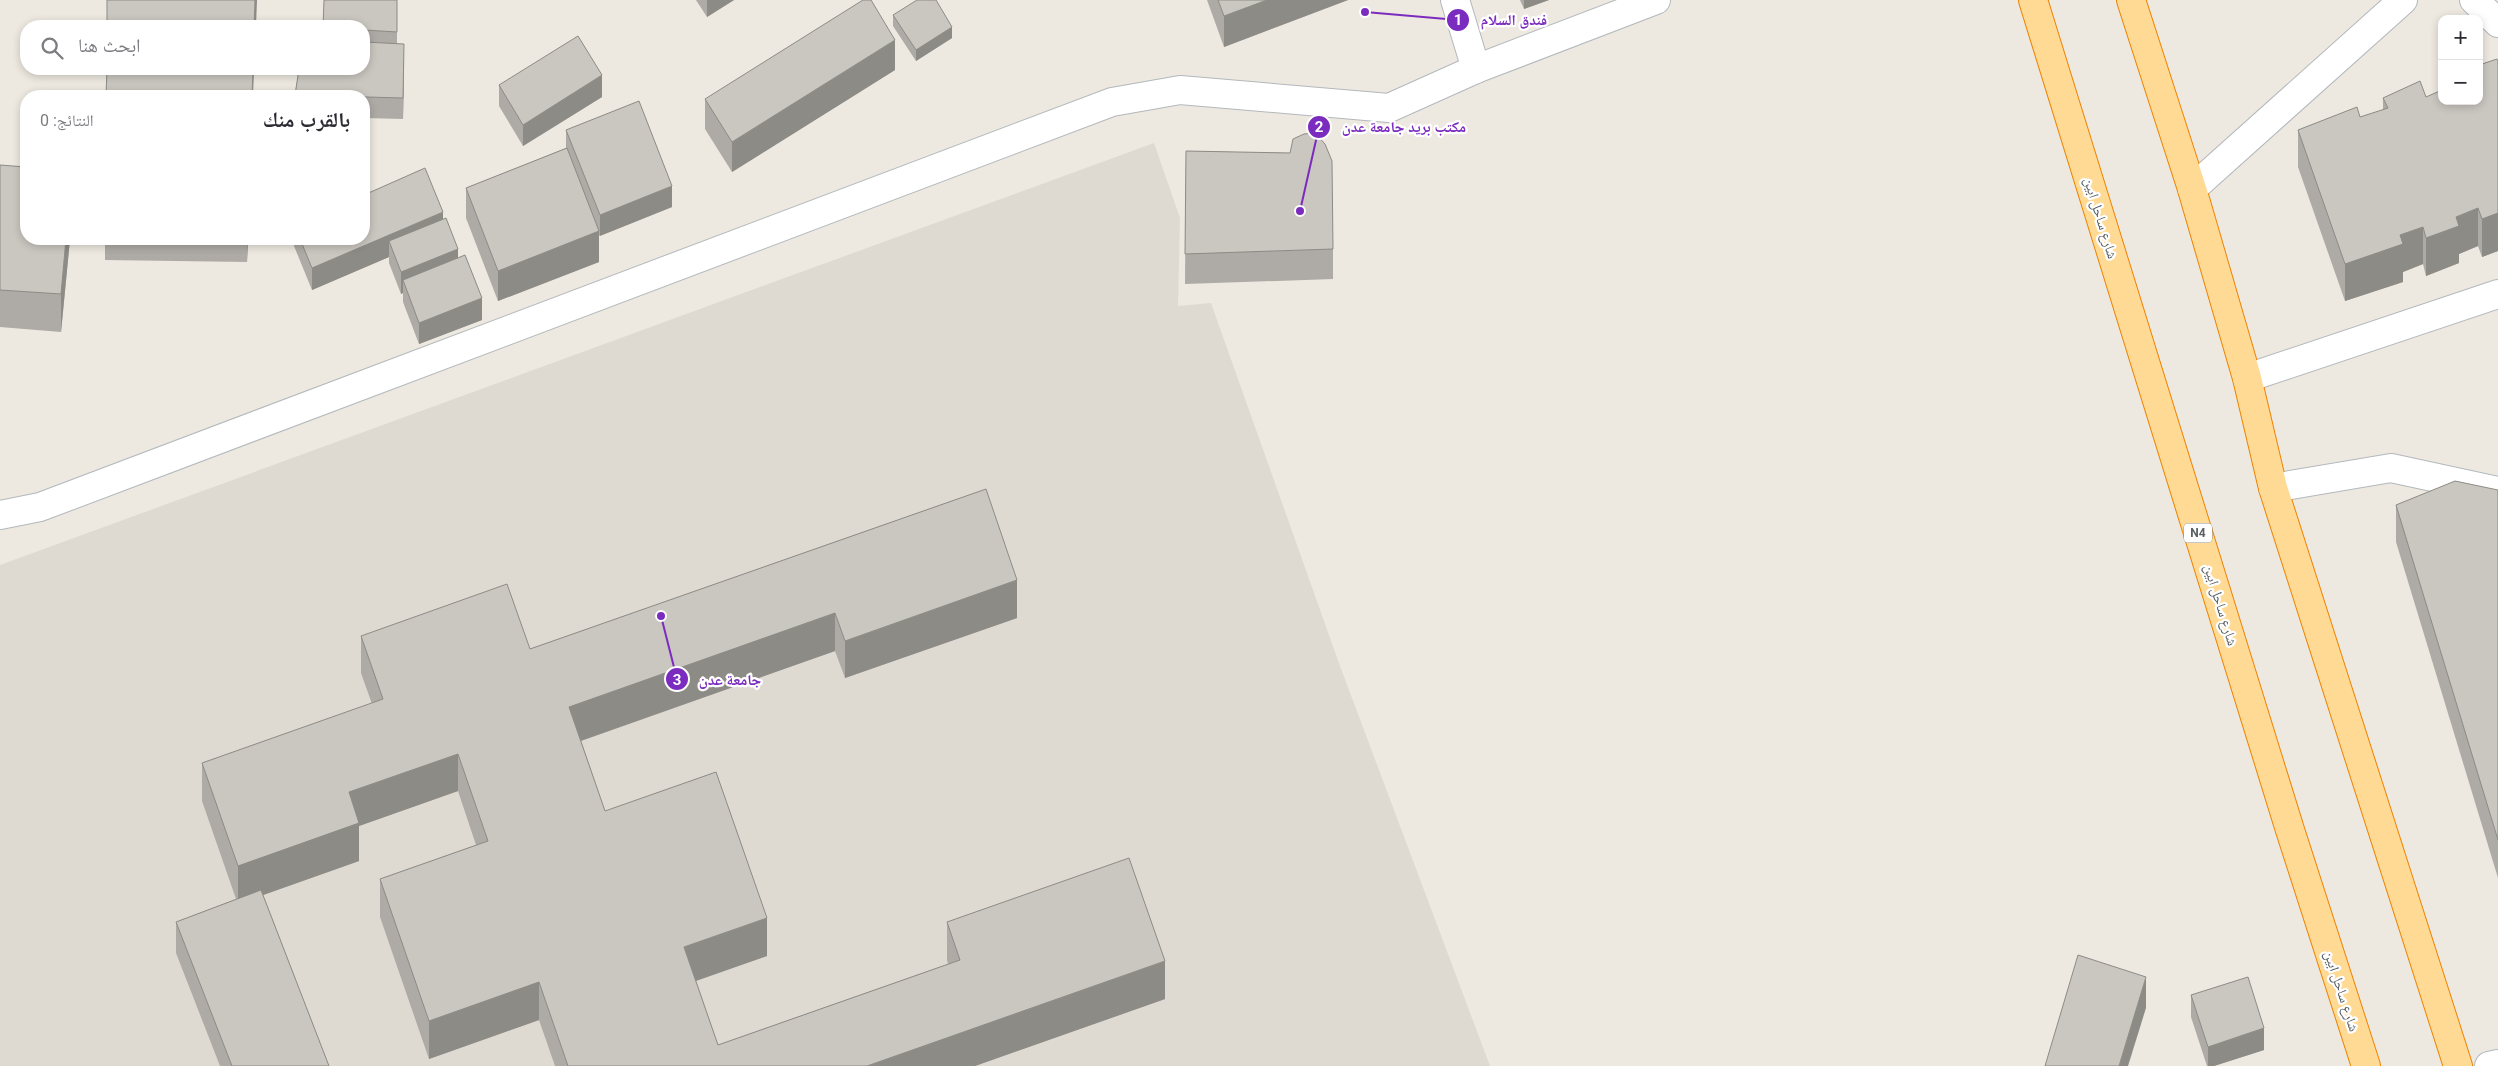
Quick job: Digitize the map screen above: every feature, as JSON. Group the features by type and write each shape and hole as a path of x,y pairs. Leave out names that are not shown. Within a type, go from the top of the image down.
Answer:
{"highway":[{"name":"شارع ساحل ابين","path":"2033,0 2290,830 2366,1066"},
{"path":"2131,0 2192,189 2247,378 2272,488 2458,1066"}],"street":[{"path":"1455,0 1476,69"},
{"path":"0,515 40,506 1112,102 1180,90 1389,108 1476,69 1656,0"},
{"path":"2192,189 2403,0"},
{"path":"2474,0 2498,23"},
{"path":"2247,378 2498,294"},
{"path":"2272,488 2391,468 2498,491"},
{"path":"2489,1066 2498,1064"}],"shaded area":[{"path":"1154,143 1180,218 1178,306 1211,303 1340,666 1490,1066 0,1066 0,565"}],"building":[{"path":"107,0 255,0 254,20 107,20"},
{"path":"324,0 397,0 397,32 370,30 370,20 323,20"},
{"path":"863,0 871,0 895,40 732,142 705,99"},
{"path":"917,0 936,0 952,27 916,50 893,15"},
{"path":"1218,0 1267,0 1224,16"},
{"path":"578,36 602,75 523,125 499,85"},
{"path":"370,42 404,44 403,98 370,97 370,90 296,90 298,75 370,75"},
{"path":"2497,59 2498,61 2498,213 2482,219 2478,208 2456,217 2459,226 2426,238 2423,227 2400,235 2403,244 2345,264 2298,130 2357,107 2360,117 2388,108 2383,98 2420,81 2426,97 2438,92 2438,105 2483,105 2483,64"},
{"path":"107,75 253,75 252,90 106,90"},
{"path":"639,101 672,186 600,215 566,130"},
{"path":"1315,133 1325,144 1332,161 1333,249 1185,254 1186,151 1290,153 1293,139 1304,134"},
{"path":"567,148 599,231 498,271 466,188"},
{"path":"0,165 20,167 20,245 65,245 61,294 0,290"},
{"path":"425,168 443,212 370,243 370,192"},
{"path":"446,218 458,249 401,272 389,241"},
{"path":"302,245 366,245 312,268"},
{"path":"465,255 482,298 419,323 403,280"},
{"path":"2455,481 2498,490 2498,840 2396,505"},
{"path":"986,489 1017,580 845,641 835,613 569,707 605,811 716,772 767,918 684,947 718,1045 960,960 947,922 1129,858 1165,961 867,1066 568,1066 539,982 429,1021 380,879 488,841 458,754 349,792 359,823 238,866 202,763 383,699 361,636 507,584 530,649"},
{"path":"261,890 329,1066 232,1066 176,922"},
{"path":"2078,955 2146,977 2119,1066 2045,1066"},
{"path":"2248,977 2264,1028 2208,1047 2191,995"}],"place":[{"name":"فندق السلام","path":"1365,12"},
{"name":"مكتب بريد جامعة عدن","path":"1300,211"},
{"name":"جامعة عدن","path":"661,616"}]}
